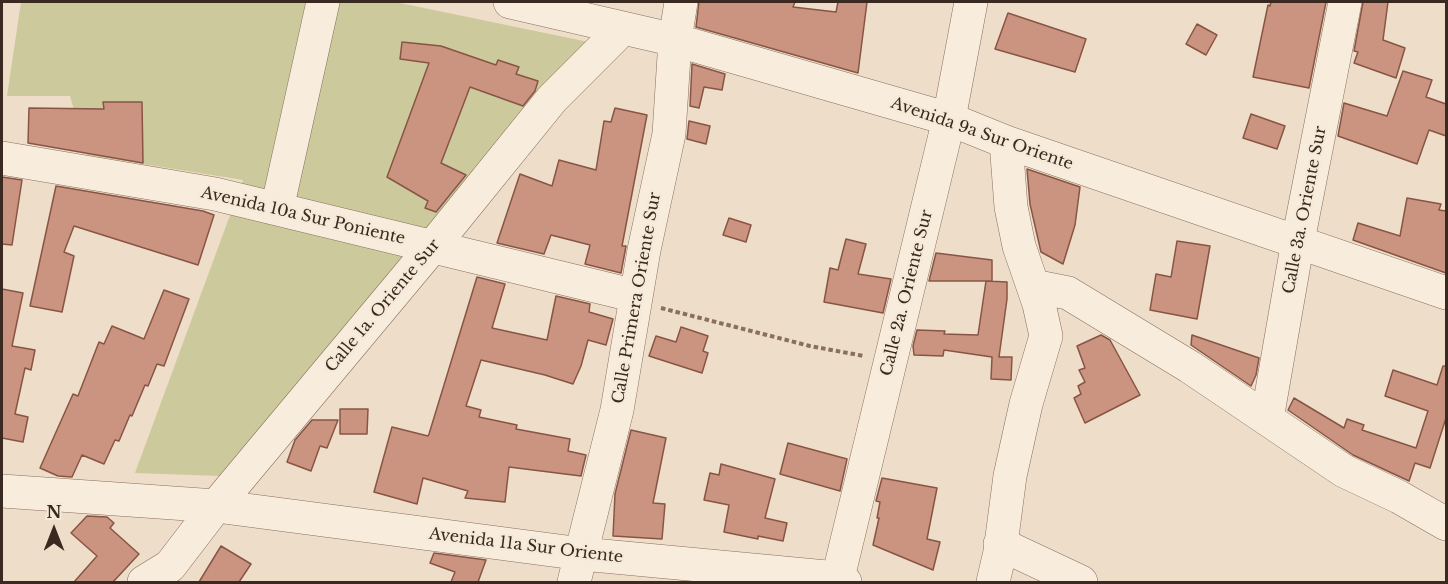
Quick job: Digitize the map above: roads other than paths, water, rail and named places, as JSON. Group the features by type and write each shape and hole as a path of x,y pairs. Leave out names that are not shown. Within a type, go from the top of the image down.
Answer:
{"street":[{"path":"277,209 323,2"},
{"name":"Avenida 9a Sur Oriente","path":"510,2 675,40 949,119 1006,142 1446,293"},
{"path":"675,40 681,2"},
{"name":"Calle 2a. Oriente Sur","path":"840,581 890,360 949,119 971,2"},
{"name":"Calle 3a. Oriente Sur","path":"1267,419 1298,241 1345,2"},
{"name":"Calle 1a. Oriente Sur","path":"163,577 216,506 433,246 552,99 623,28"},
{"name":"Calle Primera Oriente Sur","path":"578,568 617,410 644,250 669,134 675,40"},
{"path":"993,582 1010,476 1026,404 1046,336 1019,246 1011,207 1006,142"},
{"name":"Avenida 10a Sur Poniente","path":"2,158 215,194 433,246 635,299"},
{"path":"1032,286 1068,292 1190,367 1344,471 1446,524"},
{"name":"Avenida 11a Sur Oriente","path":"2,491 216,506 578,568 840,581"},
{"path":"1000,544 1081,582"}]}
